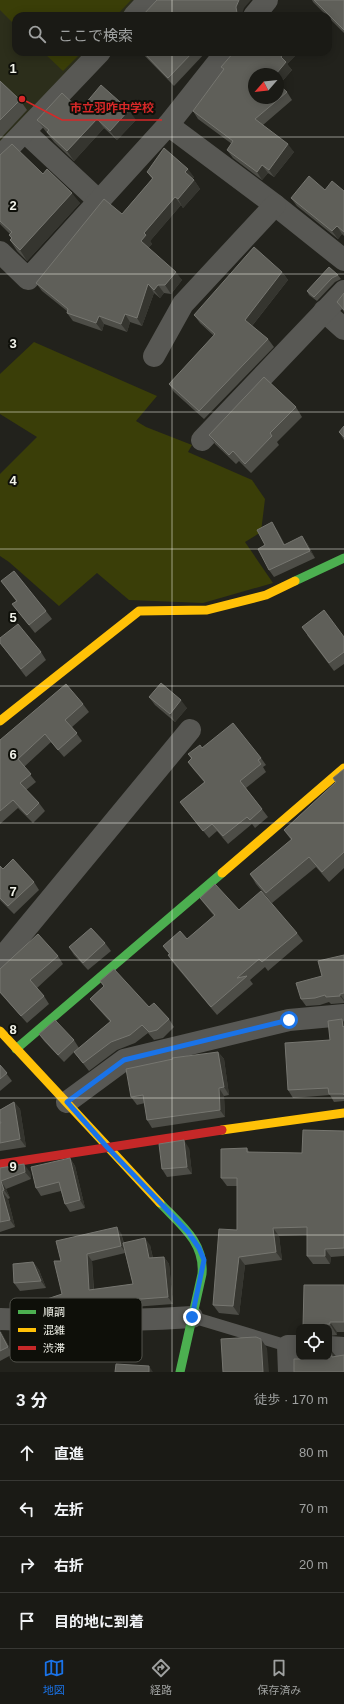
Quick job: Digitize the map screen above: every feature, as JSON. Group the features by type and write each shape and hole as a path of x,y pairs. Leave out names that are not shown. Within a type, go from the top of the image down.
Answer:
{"street":[{"path":"138,12 149,0"},
{"path":"257,12 267,0"},
{"path":"0,158 96,56"},
{"path":"0,252 28,279 168,125 223,56"},
{"path":"168,125 275,205 344,260"},
{"path":"25,132 99,201"},
{"path":"154,356 183,304 275,205"},
{"path":"202,440 344,291"},
{"path":"324,312 344,329"},
{"path":"0,721 139,611 208,610 266,595 344,558"},
{"path":"0,960 190,730"},
{"path":"16,1049 344,768"},
{"path":"67,1102 124,1060 289,1020 344,1015"},
{"path":"0,1031 188,1232 199,1248 204,1260 180,1372"},
{"path":"0,1164 344,1113"},
{"path":"142,1320 192,1317"},
{"path":"0,1319 10,1320"},
{"path":"289,1372 294,1346"},
{"path":"332,1347 344,1348"}],"lane":[{"path":"192,1317 294,1346"}],"shaded area":[{"path":"0,0 139,0 128,12 12,12 12,56 86,56 0,146"}],"green space":[{"path":"0,0 131,0 120,12 12,12 12,22 0,10"},
{"path":"47,56 78,56 63,71"},
{"path":"34,342 157,396 136,421 146,427 192,445 188,452 252,480 265,499 261,532 245,542 273,583 203,603 129,600 97,573 59,606 9,562 0,556 0,474 37,437 0,414 0,374"}],"building":[{"path":"157,0 239,0 236,7 237,12 146,12"},
{"path":"314,0 344,0 344,30 332,18 332,12 326,12"},
{"path":"147,56 189,56 168,78"},
{"path":"231,56 282,56 281,57 286,62 281,68 248,68 248,104 273,104 255,119 288,144 269,170 262,165 257,172 227,150 233,141 193,111 224,69 221,67"},
{"path":"0,81 20,100 0,120"},
{"path":"101,85 129,110 110,131 97,119 67,151 47,132 49,130 37,120 62,93 80,110"},
{"path":"12,144 43,174 47,169 72,193 20,250 10,240 12,238 9,235 12,232 0,221 0,155"},
{"path":"164,148 188,169 185,172 194,180 178,199 175,197 144,233 146,235 141,241 176,272 165,285 158,285 154,290 148,284 137,318 125,314 121,324 99,316 96,323 67,313 68,309 36,283 104,199 122,214 153,178 147,172"},
{"path":"309,176 325,190 332,181 344,191 344,232 337,226 332,231 291,198"},
{"path":"254,247 282,272 245,320 268,339 199,411 169,384 215,334 194,315"},
{"path":"329,267 338,275 332,278 314,297 307,291"},
{"path":"344,293 344,310 337,302"},
{"path":"264,377 296,407 270,433 272,436 245,464 233,451 229,455 209,435"},
{"path":"344,426 344,437 339,432"},
{"path":"272,522 284,545 302,536 310,551 269,570 258,549 265,545 257,530"},
{"path":"14,571 46,611 29,625 12,604 17,601 1,581"},
{"path":"324,610 344,637 344,652 329,663 302,627"},
{"path":"18,624 41,652 21,669 0,643 0,638"},
{"path":"161,683 181,700 170,714 149,697"},
{"path":"66,684 83,704 65,720 77,733 58,750 45,734 18,759 31,774 20,783 39,803 27,815 13,800 0,811 0,740"},
{"path":"233,723 261,758 258,760 261,764 240,781 262,809 250,820 247,817 223,836 212,824 203,831 180,802 205,782 188,762 192,758 188,754 200,745 202,748"},
{"path":"344,769 344,852 322,872 309,857 266,893 250,874 292,839 284,830 336,782 333,778"},
{"path":"13,859 34,882 8,906 0,898 0,866 3,869"},
{"path":"215,884 239,910 261,891 297,933 262,962 259,959 237,978 247,976 211,1007 168,955 170,954 163,946 180,931 187,939 215,915 200,898"},
{"path":"91,928 105,943 83,963 69,947"},
{"path":"38,934 58,956 30,980 44,996 21,1016 0,992 0,969"},
{"path":"344,955 344,993 340,994 340,996 326,997 325,995 315,998 301,999 296,983 322,976 318,961"},
{"path":"114,969 149,1007 154,1003 169,1019 157,1030 149,1032 142,1025 130,1035 111,1042 83,1063 74,1052 111,1021 90,999 104,986 100,981"},
{"path":"342,1019 343,1027 344,1026 344,1095 329,1094 328,1088 288,1090 285,1043 330,1040 328,1021"},
{"path":"55,1020 74,1040 58,1055 39,1034"},
{"path":"218,1052 224,1087 219,1088 220,1110 147,1120 143,1095 131,1097 126,1069 173,1059 172,1058"},
{"path":"0,1065 7,1073 0,1079"},
{"path":"14,1102 20,1139 0,1143 0,1110"},
{"path":"303,1130 344,1131 344,1248 325,1249 325,1256 307,1256 307,1227 273,1228 276,1252 239,1257 233,1306 213,1305 219,1229 237,1230 237,1178 221,1178 221,1149 247,1148 247,1152 302,1153"},
{"path":"184,1140 187,1167 162,1169 159,1144"},
{"path":"70,1158 80,1200 65,1204 59,1182 36,1188 31,1167"},
{"path":"24,1164 25,1172 1,1181 4,1190 2,1191 10,1220 0,1222 0,1168"},
{"path":"117,1227 121,1246 87,1254 89,1290 133,1284 123,1243 145,1238 149,1258 164,1257 168,1297 142,1299 50,1298 62,1294 54,1261 61,1261 56,1241"},
{"path":"33,1262 41,1281 14,1283 13,1264"},
{"path":"304,1285 344,1285 344,1322 330,1322 330,1324 303,1324"},
{"path":"0,1332 8,1347 0,1351"},
{"path":"256,1337 261,1339 263,1372 223,1372 221,1339"},
{"path":"344,1355 344,1372 294,1372 294,1359 332,1360 332,1357"},
{"path":"116,1364 149,1366 149,1372 115,1372"}],"traffic: fast":[{"path":"295,581 344,558"},
{"path":"16,1049 222,873"},
{"path":"160,1203 190,1234 200,1252 202,1263 202,1274 180,1372"}],"traffic: slow":[{"path":"0,721 139,611 207,610 266,595 295,581"},
{"path":"222,873 344,768"},
{"path":"0,1031 160,1203"},
{"path":"222,1130 344,1113"}],"traffic: jam":[{"path":"0,1164 222,1130"}],"place":[{"name":"市立羽咋中学校","path":"22,99"}],"route":[{"path":"192,1317 204,1260 199,1248 188,1232 107,1147 67,1102 124,1060 289,1020"}]}
